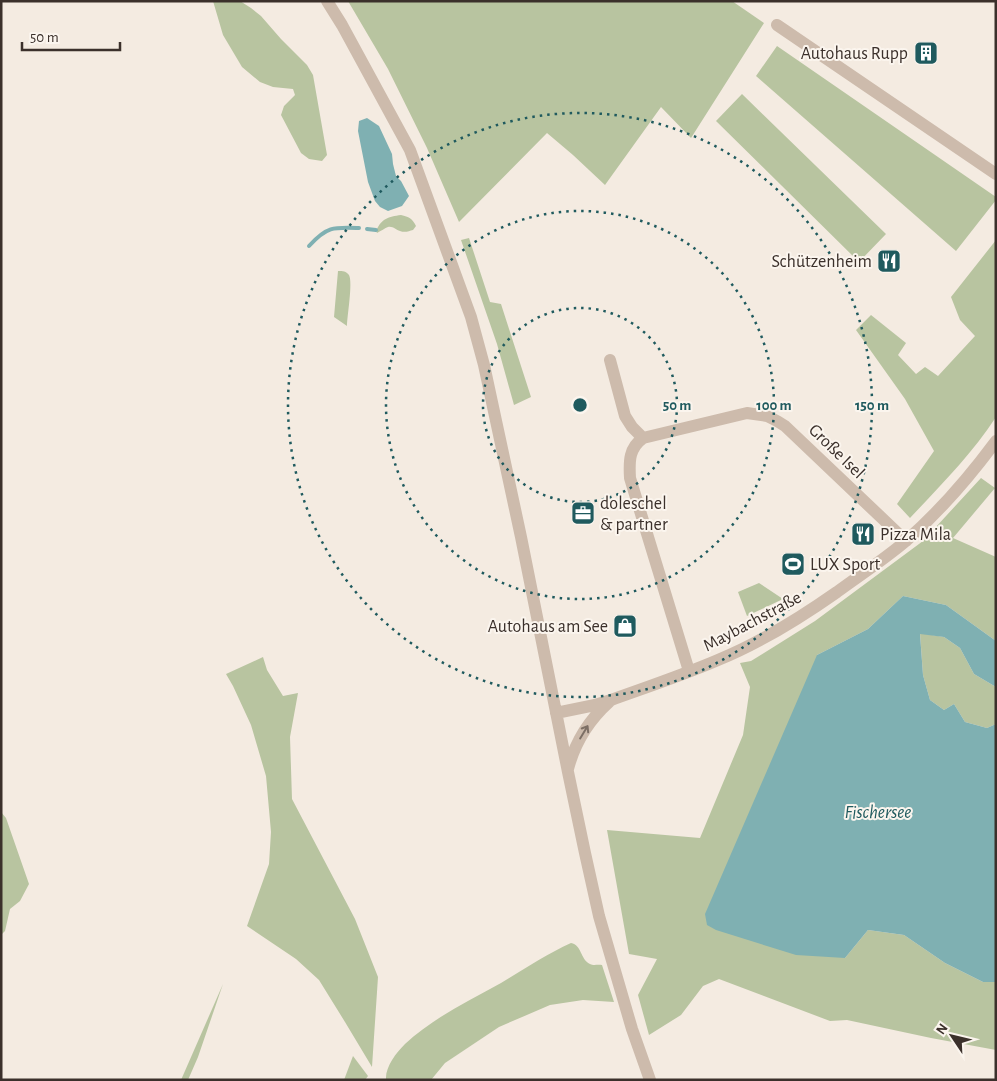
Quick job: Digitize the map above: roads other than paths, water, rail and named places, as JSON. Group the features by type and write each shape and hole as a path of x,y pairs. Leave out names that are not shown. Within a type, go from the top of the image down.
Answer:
{"street":[{"path":"327,1 410,150 471,317 484,365 521,537 599,916 632,1029 650,1080"},
{"path":"777,25 996,174"},
{"path":"610,360 625,416 632,427 643,438 632,451 629,462 630,478 689,671"},
{"name":"Große Isel","path":"643,438 747,413 767,416 785,426 906,541"},
{"name":"Maybachstraße","path":"556,713 611,700 728,656 814,608 874,566 926,523 996,441"},
{"path":"568,772 576,745 584,731 597,712 611,700"}],"water":[{"path":"367,118 379,126 392,154 396,176 409,196 402,206 388,211 380,207 375,201 368,182 358,131 359,121"},
{"name":"Fischersee","path":"903,596 946,605 996,641 996,687 974,674 960,648 944,637 920,634 923,675 930,700 944,710 954,704 965,722 987,728 996,724 996,982 983,982 945,963 904,935 868,930 845,958 796,955 716,930 707,925 705,914 817,655 868,629"}],"waterway":[{"path":"309,246 315,239 331,229 359,228"},
{"path":"367,229 376,230"}],"place":[{"name":"Autohaus Rupp","path":"926,53"},
{"name":"Schützenheim","path":"889,261"},
{"name":"doleschel & partner","path":"583,513"},
{"name":"Pizza Mila","path":"863,534"},
{"name":"LUX Sport","path":"793,564"},
{"name":"Autohaus am See","path":"625,626"}]}
